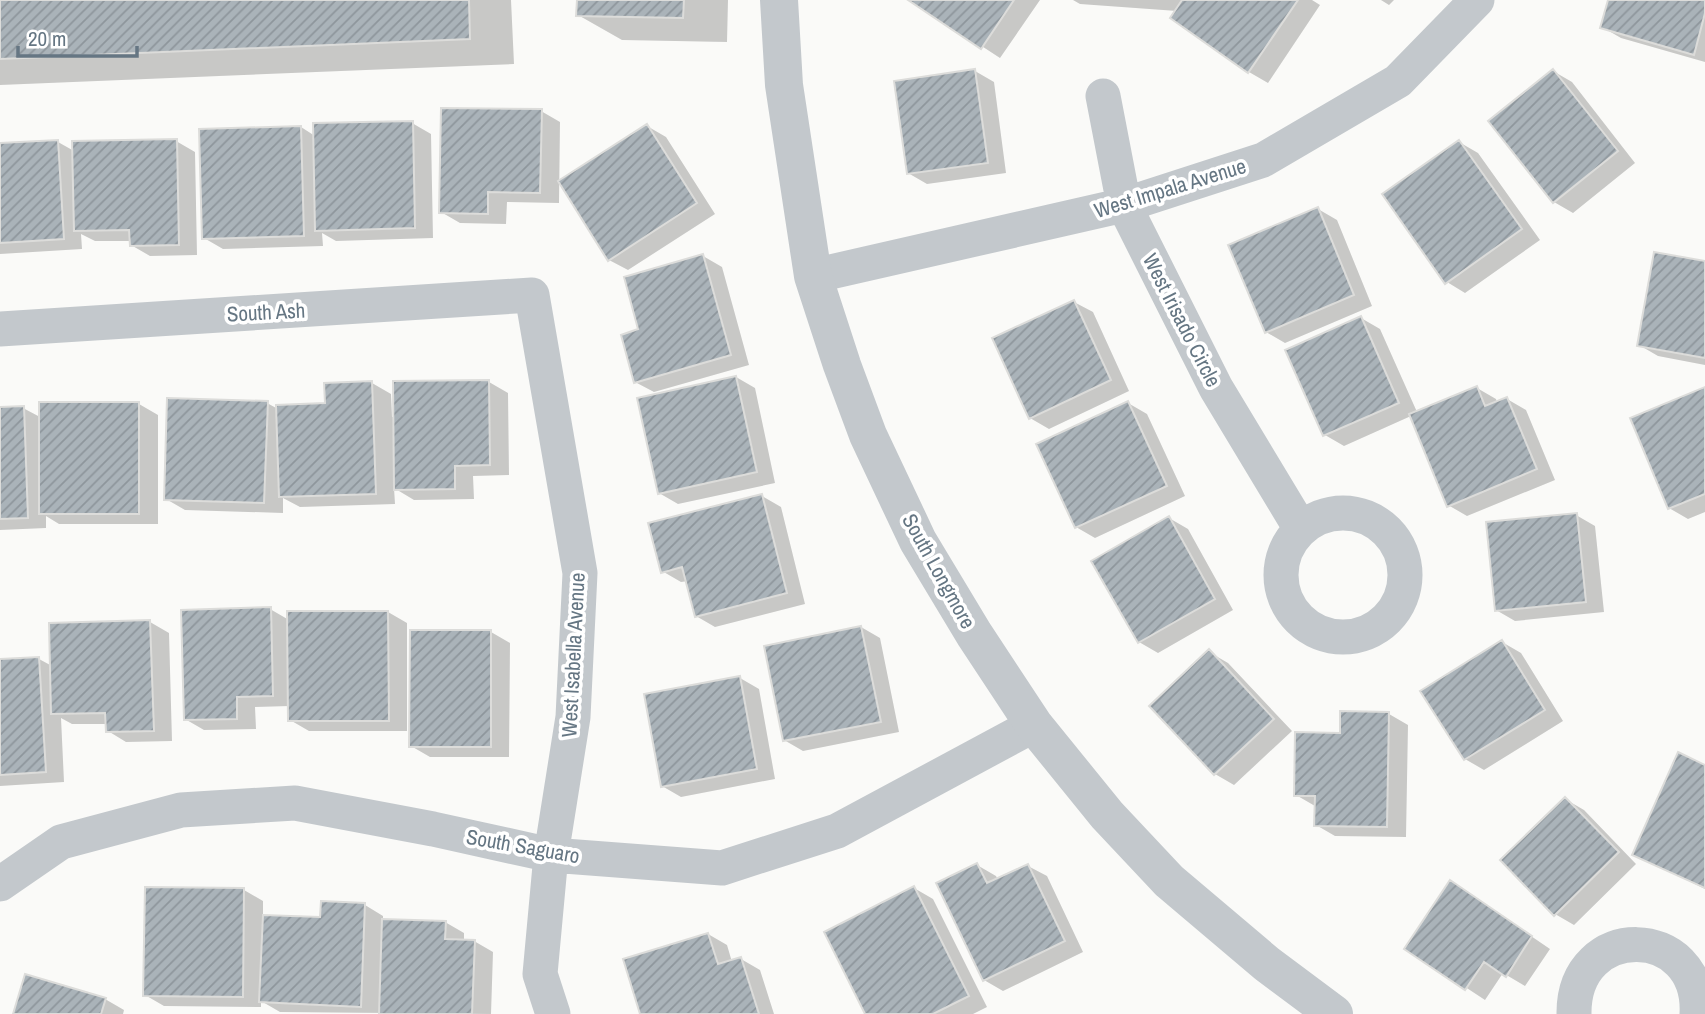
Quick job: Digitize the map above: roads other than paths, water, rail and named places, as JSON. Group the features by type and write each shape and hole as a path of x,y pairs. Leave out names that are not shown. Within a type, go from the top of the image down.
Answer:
{"street":[{"name":"South Longmore","path":"779,0 784,85 814,276 842,365 869,435 918,541 974,634 1034,725 1107,815 1169,881 1267,964 1334,1014"},
{"name":"West Impala Avenue","path":"814,276 1124,205 1263,160 1398,81 1477,0"},
{"name":"West Irisado Circle","path":"1103,96 1124,205 1216,388 1301,528"},
{"name":"South Ash","path":"0,329 532,295"},
{"name":"West Isabella Avenue","path":"532,295 580,573 573,717 551,855 540,974 553,1014"},
{"name":"South Saguaro","path":"0,884 61,842 181,810 295,803 551,855 722,868 837,831 1034,725"},
{"path":"1574,1014 1574,995 1581,975 1594,959 1610,949 1629,944 1649,944 1667,951 1682,964 1693,981 1698,1000 1697,1014"}]}
